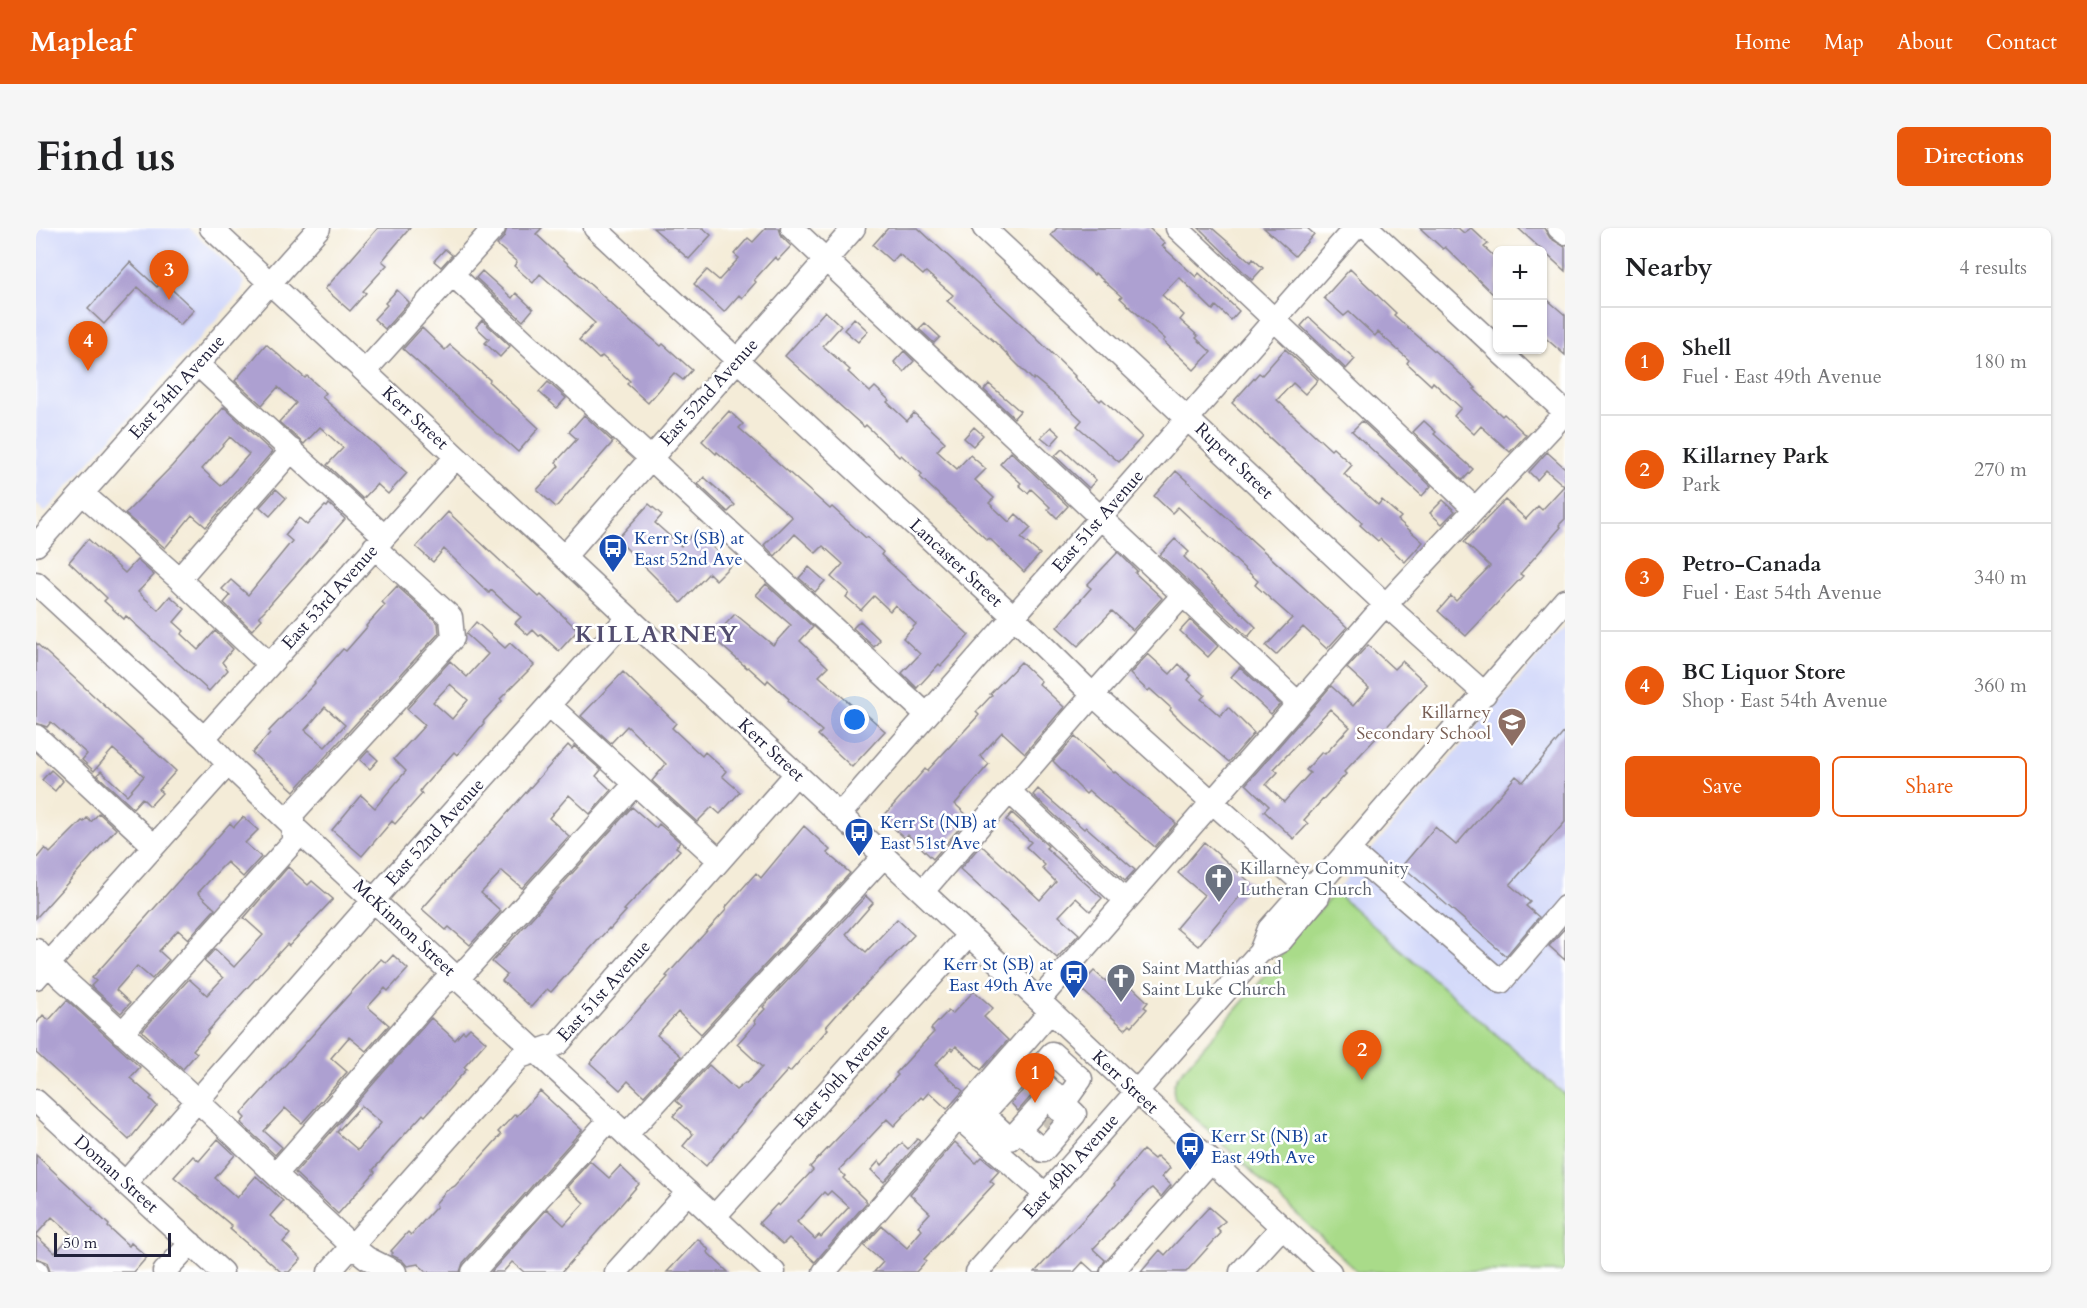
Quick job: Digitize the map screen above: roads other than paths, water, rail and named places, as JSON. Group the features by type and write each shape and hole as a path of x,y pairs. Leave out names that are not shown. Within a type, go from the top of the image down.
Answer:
{"street":[{"name":"Kerr Street","path":"211,228 1330,1272"},
{"name":"East 54th Avenue","path":"40,531 82,493 319,228"},
{"path":"365,371 494,228"},
{"name":"Lancaster Street","path":"595,228 1014,617 1093,695 1212,801 1316,887"},
{"path":"792,228 1298,704"},
{"name":"East 52nd Avenue","path":"564,557 854,228"},
{"name":"Rupert Street","path":"984,228 1386,605 1485,694"},
{"path":"1177,228 1475,508"},
{"name":"East 51st Avenue","path":"840,814 1355,228"},
{"path":"1368,228 1493,344"},
{"path":"1559,228 1565,233"},
{"path":"453,275 927,715"},
{"path":"824,1272 959,1118 1125,900 1386,605 1565,413 1503,354"},
{"path":"122,1033 293,842 293,813 453,638 451,617 292,450 197,364"},
{"path":"179,579 292,450"},
{"name":"East 53rd Avenue","path":"204,738 456,457"},
{"path":"82,493 179,579 269,664"},
{"name":"McKinnon Street","path":"36,583 204,738 293,826 774,1272"},
{"path":"922,891 1182,596"},
{"name":"East 49th Avenue","path":"977,1272 1260,951 1269,929 1316,887 1565,600"},
{"name":"East 52nd Avenue","path":"125,1183 628,617"},
{"path":"549,705 719,860"},
{"path":"40,748 153,846"},
{"path":"228,764 40,964 122,1033 352,1246 367,1258 395,1272"},
{"name":"East 51st Avenue","path":"329,1272 520,1057 558,1044 796,774"},
{"path":"276,1174 443,984 464,972 635,784"},
{"path":"1010,792 1125,900"},
{"path":"1349,850 1500,982 1565,908"},
{"path":"626,1135 884,856"},
{"name":"East 50th Avenue","path":"714,1216 969,935"},
{"path":"1053,1053 1081,1079 1050,1123 1010,1139 983,1114 1017,1076 1034,1074 1053,1053"},
{"path":"1034,1074 1050,1123"},
{"name":"Doman Street","path":"36,1101 222,1272"},
{"path":"959,1118 1045,1194"},
{"path":"473,1272 610,1119"},
{"path":"1112,1272 1211,1161"},
{"path":"616,1272 688,1192"},
{"path":"1240,1272 1282,1227"},
{"path":"164,1272 191,1243"}],"tunnel":[{"path":"1044,1126 1059,1110"}],"place":[{"name":"Petro-Canada","path":"169,300"},
{"name":"BC Liquor Store","path":"88,371"},
{"name":"Kerr St (SB) at East 52nd Ave","path":"613,574"},
{"name":"Killarney Secondary School","path":"1512,748"},
{"name":"Kerr St (NB) at East 51st Ave","path":"859,858"},
{"name":"Killarney Community Lutheran Church","path":"1219,904"},
{"name":"Kerr St (SB) at East 49th Ave","path":"1074,1000"},
{"name":"Saint Matthias and Saint Luke Church","path":"1121,1004"},
{"name":"Killarney Park","path":"1362,1080"},
{"name":"Shell","path":"1035,1103"},
{"name":"Kerr St (NB) at East 49th Ave","path":"1190,1172"}],"district":[{"name":"KILLARNEY","path":"657,634"}]}
